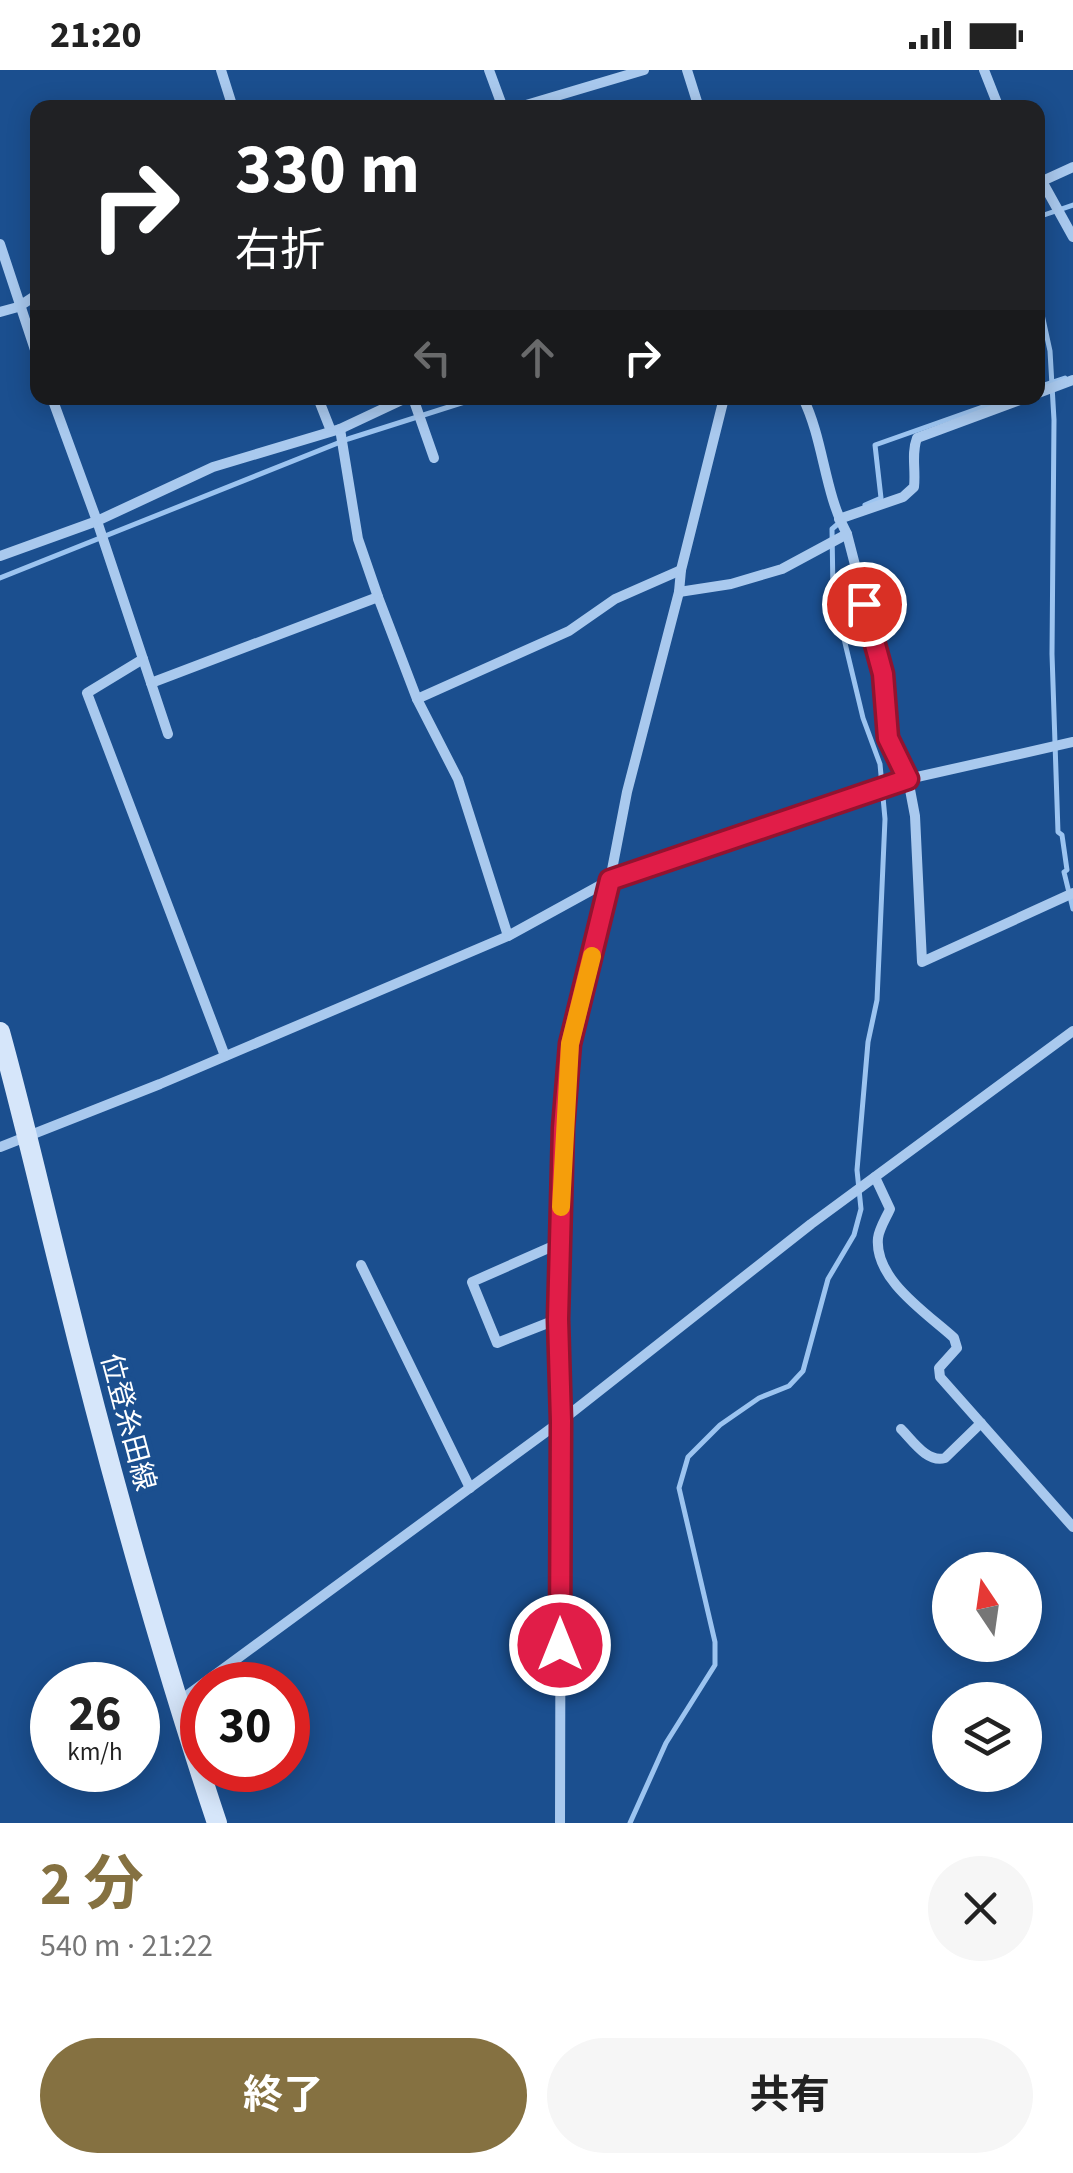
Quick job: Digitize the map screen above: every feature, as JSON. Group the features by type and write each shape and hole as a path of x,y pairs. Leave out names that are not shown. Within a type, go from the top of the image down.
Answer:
{"main road":[{"name":"位登糸田線","path":"0,1032 63,1284 177,1703 217,1823"}],"street":[{"path":"221,70 231,100"},
{"path":"489,70 500,100"},
{"path":"543,100 644,70"},
{"path":"686,70 696,100"},
{"path":"984,70 996,100"},
{"path":"1045,178 1073,166"},
{"path":"1045,190 1073,237"},
{"path":"0,244 30,339"},
{"path":"0,312 30,299"},
{"path":"1045,390 1073,380"},
{"path":"55,405 98,521 168,734"},
{"path":"322,405 336,430 358,539 378,597 417,699 458,779 508,936"},
{"path":"372,405 375,410"},
{"path":"0,556 98,521 212,468 336,430 388,405"},
{"path":"415,405 434,458"},
{"path":"560,1823 558,1319 570,1044 722,405"},
{"path":"806,405 816,425 883,674 888,738 908,779 915,816 922,962 1073,894"},
{"path":"839,519 902,497 914,487 912,450 917,438 1006,405"},
{"path":"679,592 731,584 782,569 847,534"},
{"path":"417,699 569,631 614,599 681,570"},
{"path":"152,683 378,597"},
{"path":"143,658 87,692 225,1056"},
{"path":"0,1147 508,936 610,880 908,779 1073,742"},
{"path":"177,1703 561,1421 876,1177 1073,1032"},
{"path":"876,1177 890,1209 878,1236 880,1257 892,1281 954,1338 958,1348 939,1368 940,1377 1073,1527"},
{"path":"558,1319 497,1343 472,1282 560,1243"},
{"path":"361,1265 470,1488"},
{"path":"901,1429 937,1460 945,1458 981,1423"}],"waterway":[{"path":"1045,215 1073,205"},
{"path":"1045,328 1054,420 1052,654 1058,832 1062,835 1067,870 1064,872 1073,909"},
{"path":"1045,385 1065,378"},
{"path":"0,578 348,439 455,405"},
{"path":"865,505 881,498 875,445 988,405"},
{"path":"630,1823 666,1743 715,1665 715,1642 679,1488 688,1457 720,1425 759,1398 789,1386 803,1371 828,1279 854,1235 861,1209 857,1170 868,1042 877,1000 885,819 880,764 863,718 833,593 832,529 839,523"}],"slow traffic":[{"path":"561,1207 570,1044 592,956"}],"route":[{"path":"560,1645 558,1319 563,1128 570,1044 610,880 908,779 888,738 883,674 864,604"}]}
